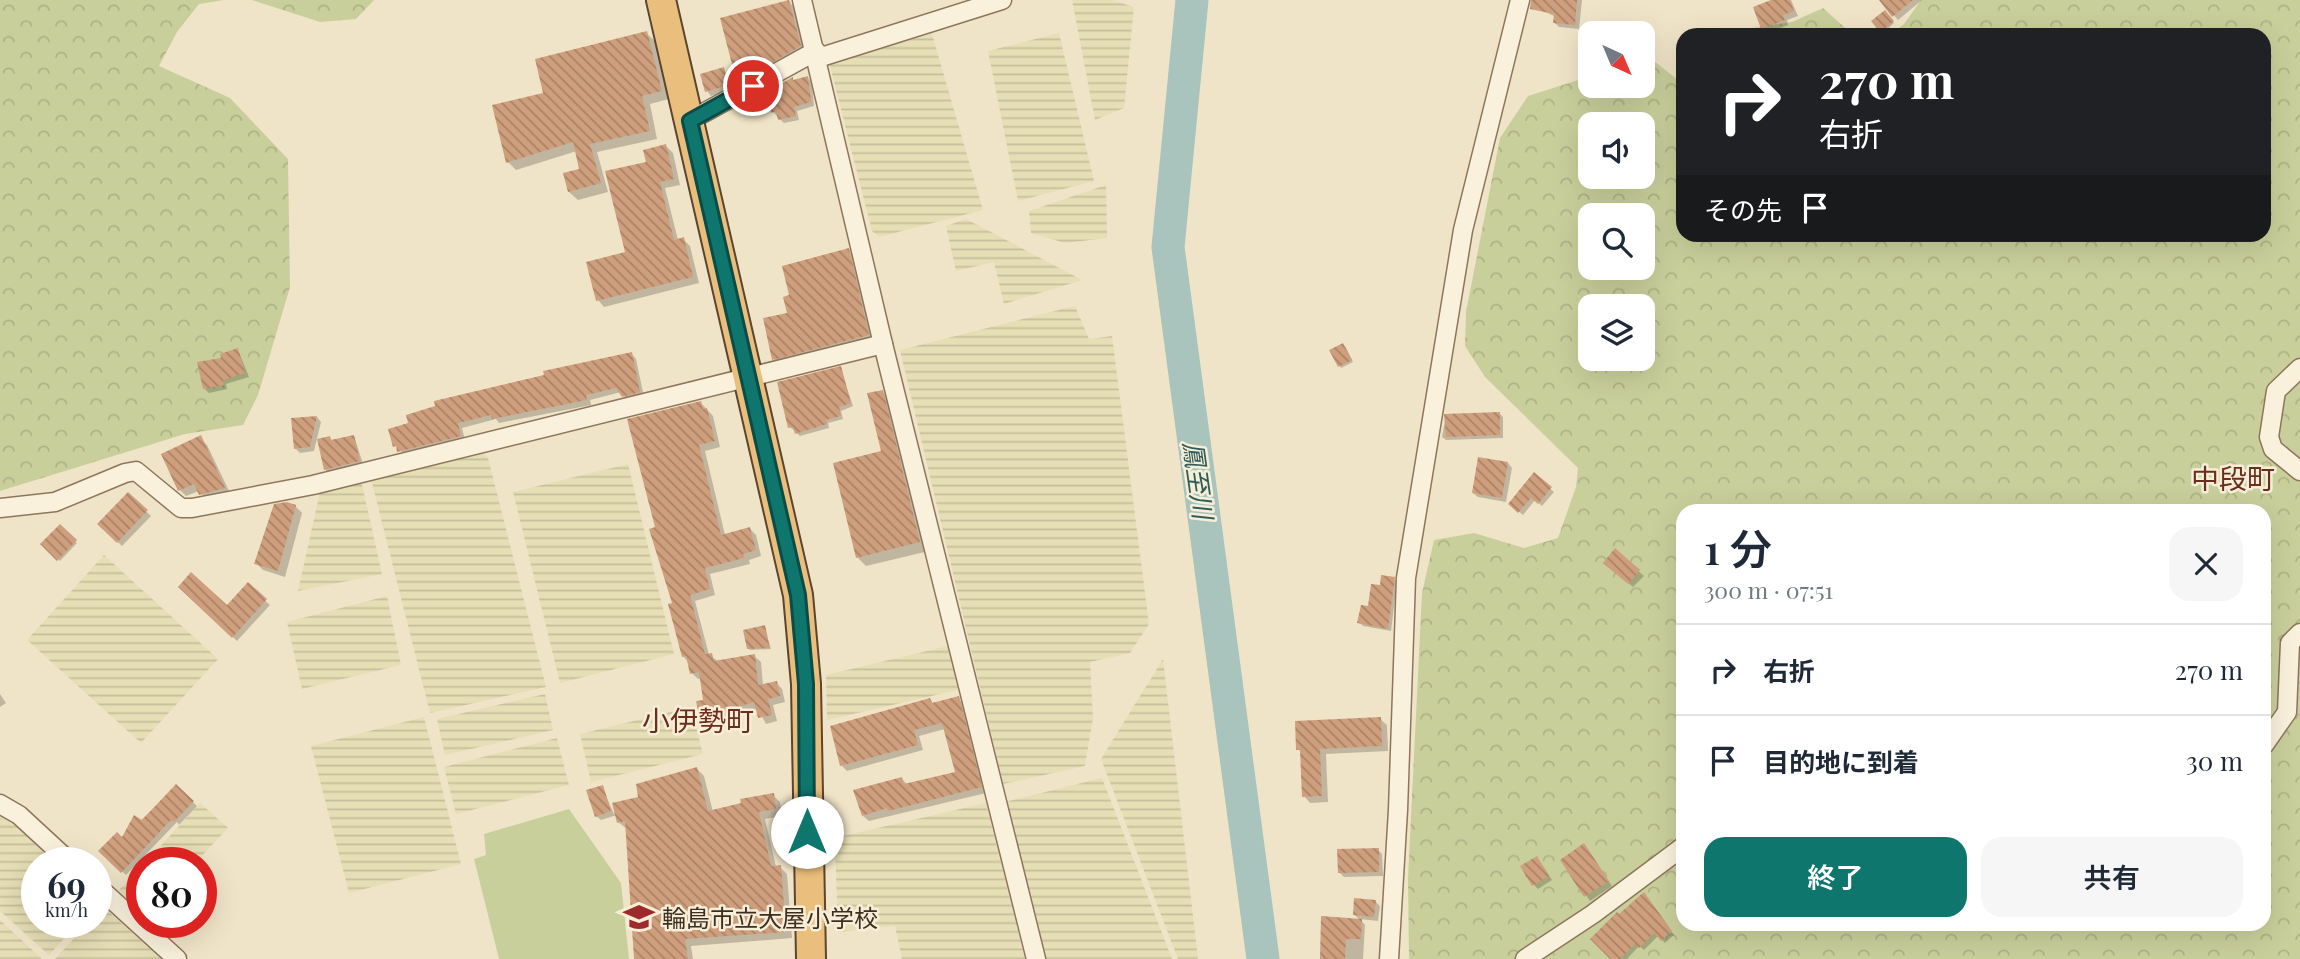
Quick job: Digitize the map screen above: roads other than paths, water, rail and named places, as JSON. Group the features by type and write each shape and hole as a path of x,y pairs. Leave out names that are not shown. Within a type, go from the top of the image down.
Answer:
{"highway":[{"path":"661,0 750,377 798,595 806,684 811,959"}],"street":[{"path":"803,0 883,344 1036,959"},
{"path":"690,121 817,55 1002,0"},
{"path":"1390,959 1407,567 1463,230 1520,0"},
{"path":"0,508 55,502 136,471 181,508 192,508 313,485 883,344"},
{"path":"2300,368 2276,391 2269,437 2273,449 2300,471"},
{"path":"2271,735 2287,712 2290,643 2300,634"},
{"path":"0,804 19,815 54,847"},
{"path":"1525,959 1585,920 1676,852"},
{"path":"112,900 177,959"}],"waterway":[{"name":"鳳至川","path":"1192,0 1168,247 1263,959"}],"place":[{"name":"輪島市立大屋小学校","path":"639,917"}],"district":[{"name":"中段町","path":"2233,477"},
{"name":"小伊勢町","path":"698,719"}]}
